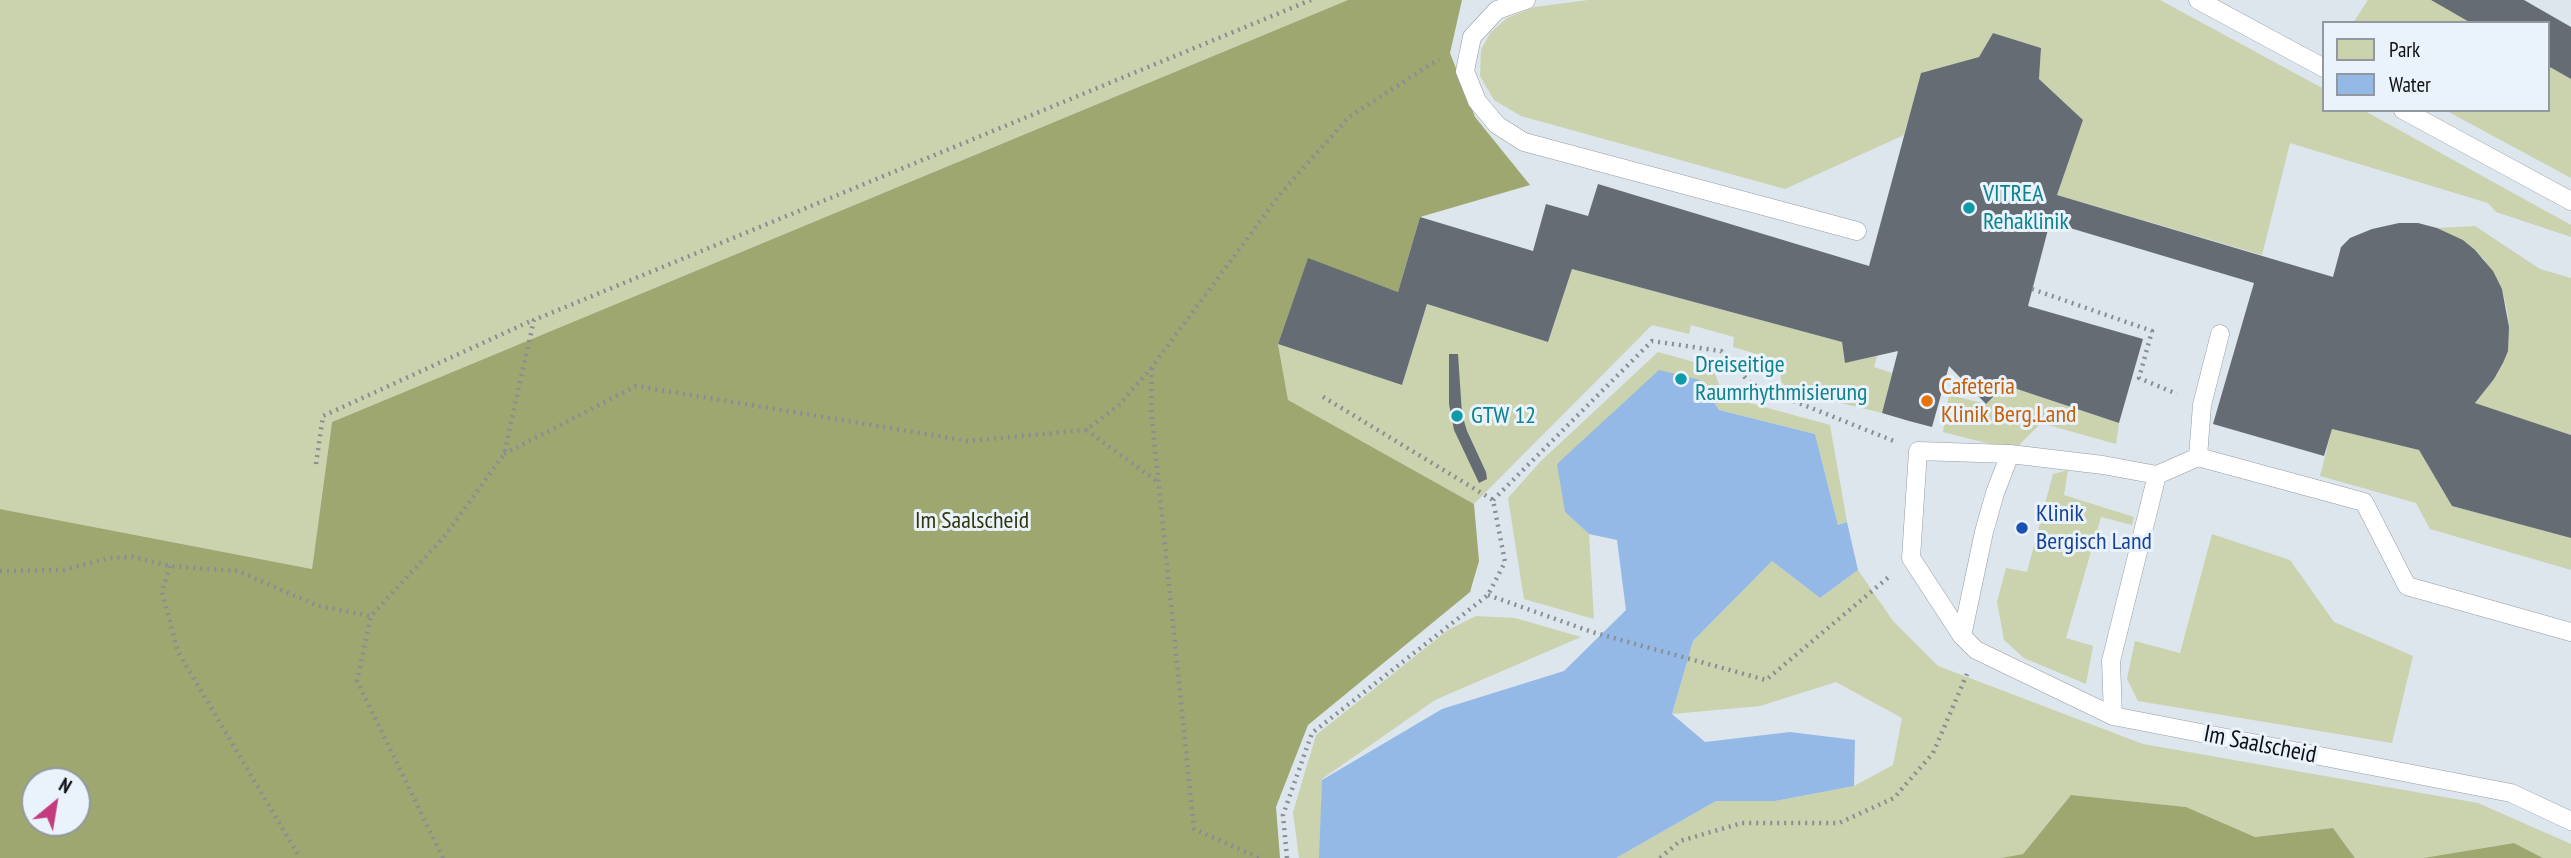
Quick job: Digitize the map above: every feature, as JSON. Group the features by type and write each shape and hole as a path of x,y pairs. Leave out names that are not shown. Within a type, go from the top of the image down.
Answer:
{"lane":[{"path":"1525,0 1497,9 1472,37 1465,71 1477,101 1497,125 1524,142 1857,231"},
{"path":"2198,0 2322,67"},
{"path":"2407,112 2571,201"},
{"path":"2199,457 2202,405 2220,334"},
{"path":"1912,558 1918,451 2010,454 2104,465 2157,475 2199,457 2364,502 2407,586 2571,632"},
{"path":"1962,636 1983,532 2010,454"},
{"path":"2113,716 2111,661 2157,475"},
{"name":"Im Saalscheid","path":"1912,558 1962,636 1976,650 2113,716 2511,793 2571,821"}],"path":[{"path":"316,464 323,415 534,320 1311,0"},
{"path":"504,454 636,386 968,441 1086,430 1119,405 1152,367 1281,193 1349,117 1472,37"},
{"path":"2032,289 2152,331 2139,378 2202,405"},
{"path":"443,858 357,681 370,615 444,537 504,454 534,320"},
{"path":"1493,500 1652,341 1721,351 1751,384 1918,451"},
{"path":"1152,367 1151,410 1194,829 1259,858"},
{"path":"1287,858 1283,815 1312,733 1488,595 1505,562 1493,500 1320,395"},
{"path":"1086,430 1158,482"},
{"path":"0,571 63,570 110,558 133,556 170,566 238,571 318,606 370,615"},
{"path":"1488,595 1592,632 1766,680 1912,558"},
{"path":"170,566 162,592 178,652 299,858"},
{"path":"1660,858 1680,841 1742,823 1839,823 1895,798 1933,753 1976,650"}],"green space":[{"path":"0,0 1348,0 332,422 312,569 0,509"},
{"name":"Im Saalscheid","path":"1348,0 1462,0 1450,53 1475,117 1530,185 1420,217 1398,292 1308,259 1278,344 1288,400 1474,504 1479,561 1470,592 1308,725 1276,807 1280,858 0,858 0,509 312,569 332,422"},
{"path":"1588,0 2160,0 2322,88 2322,112 2367,112 2571,225 2571,237 2496,212 2488,203 2290,143 2262,255 2057,195 2083,120 2039,79 2041,48 1993,33 1979,57 1921,73 1904,135 1785,189 1521,116 1494,100 1480,76 1481,50 1490,33 1507,18 1535,7"},
{"path":"2368,0 2431,0 2468,21 2354,21"},
{"path":"2550,67 2571,79 2571,178 2449,112 2550,112"},
{"path":"2475,226 2540,269 2571,278 2571,435 2475,403 2503,364 2509,327 2507,309 2502,289 2484,259 2463,240 2437,228"},
{"path":"1572,269 1842,342 1845,363 1877,356 1874,367 1892,373 1882,413 1788,390 1781,381 1780,361 1733,347 1734,337 1691,325 1689,334 1652,325 1474,504 1288,401 1278,344 1402,385 1427,304 1548,342"},
{"path":"1658,352 1712,367 1724,396 1830,425 1847,522 1838,525 1815,434 1719,410 1700,380 1565,512 1589,534 1594,619 1524,599 1508,498 1541,461"},
{"path":"2005,385 2119,423 2116,444 2041,423 2014,450 1943,432 1949,395 1986,404"},
{"path":"2332,429 2419,450 2452,506 2571,538 2571,570 2430,529 2416,503 2320,476"},
{"path":"2068,470 2064,495 2134,517 2132,525 2101,517 2066,638 2093,646 2086,684 2024,658 2004,640 1997,602 2006,568 2027,572 2053,474"},
{"path":"2212,534 2290,560 2334,622 2413,656 2392,743 2138,701 2127,679 2135,641 2180,653"},
{"path":"1772,561 1820,598 1858,570 1893,621 1938,666 2143,744 2478,803 2571,844 2571,858 2543,858 2514,843 2423,858 2355,858 2333,828 2255,837 2186,807 2071,795 2023,854 2001,858 1616,858 1716,801 1775,801 1854,786 1893,765 1902,718 1836,682 1760,706 1672,714 1693,641"},
{"path":"1476,616 1515,618 1581,637 1435,700 1322,779 1320,858 1299,858 1293,812 1316,735 1448,630"},
{"path":"2071,795 2186,807 2255,837 2333,828 2355,858 2001,858 2023,854"},
{"path":"2514,843 2543,858 2423,858"}],"water":[{"path":"1659,370 1700,380 1719,410 1815,434 1838,525 1847,522 1858,570 1820,598 1772,561 1693,641 1672,714 1705,742 1790,732 1855,740 1854,786 1775,801 1716,801 1616,858 1319,858 1322,780 1442,709 1564,671 1626,610 1617,540 1589,534 1565,512 1557,464"}],"building":[{"path":"2431,0 2524,0 2571,27 2571,79 2550,67 2550,21 2468,21"},
{"path":"1993,33 2041,48 2039,79 2083,120 2057,195 2333,277 2341,247 2350,238 2372,229 2399,223 2418,223 2437,228 2463,240 2475,250 2493,271 2502,289 2509,327 2508,351 2503,363 2475,403 2571,435 2571,538 2452,506 2419,450 2332,429 2324,456 2213,424 2254,283 2050,222 2028,306 2143,339 2119,423 2005,385 1986,404 1949,366 1932,427 1909,421 1882,413 1898,351 1845,363 1842,342 1572,269 1548,342 1427,304 1402,385 1278,344 1308,258 1398,292 1420,217 1533,251 1546,204 1588,216 1598,184 1869,266 1921,73 1979,57"},
{"name":"GTW 12","path":"1449,354 1458,354 1462,414 1486,472 1487,479 1479,483 1454,430 1449,404"}],"place":[{"name":"VITREA Rehaklinik","path":"1969,208"},
{"name":"Dreiseitige Raumrhythmisierung","path":"1681,379"},
{"name":"Cafeteria Klinik Berg.Land","path":"1927,401"},
{"name":"GTW 12","path":"1457,416"},
{"name":"Klinik Bergisch Land","path":"2022,528"}]}
